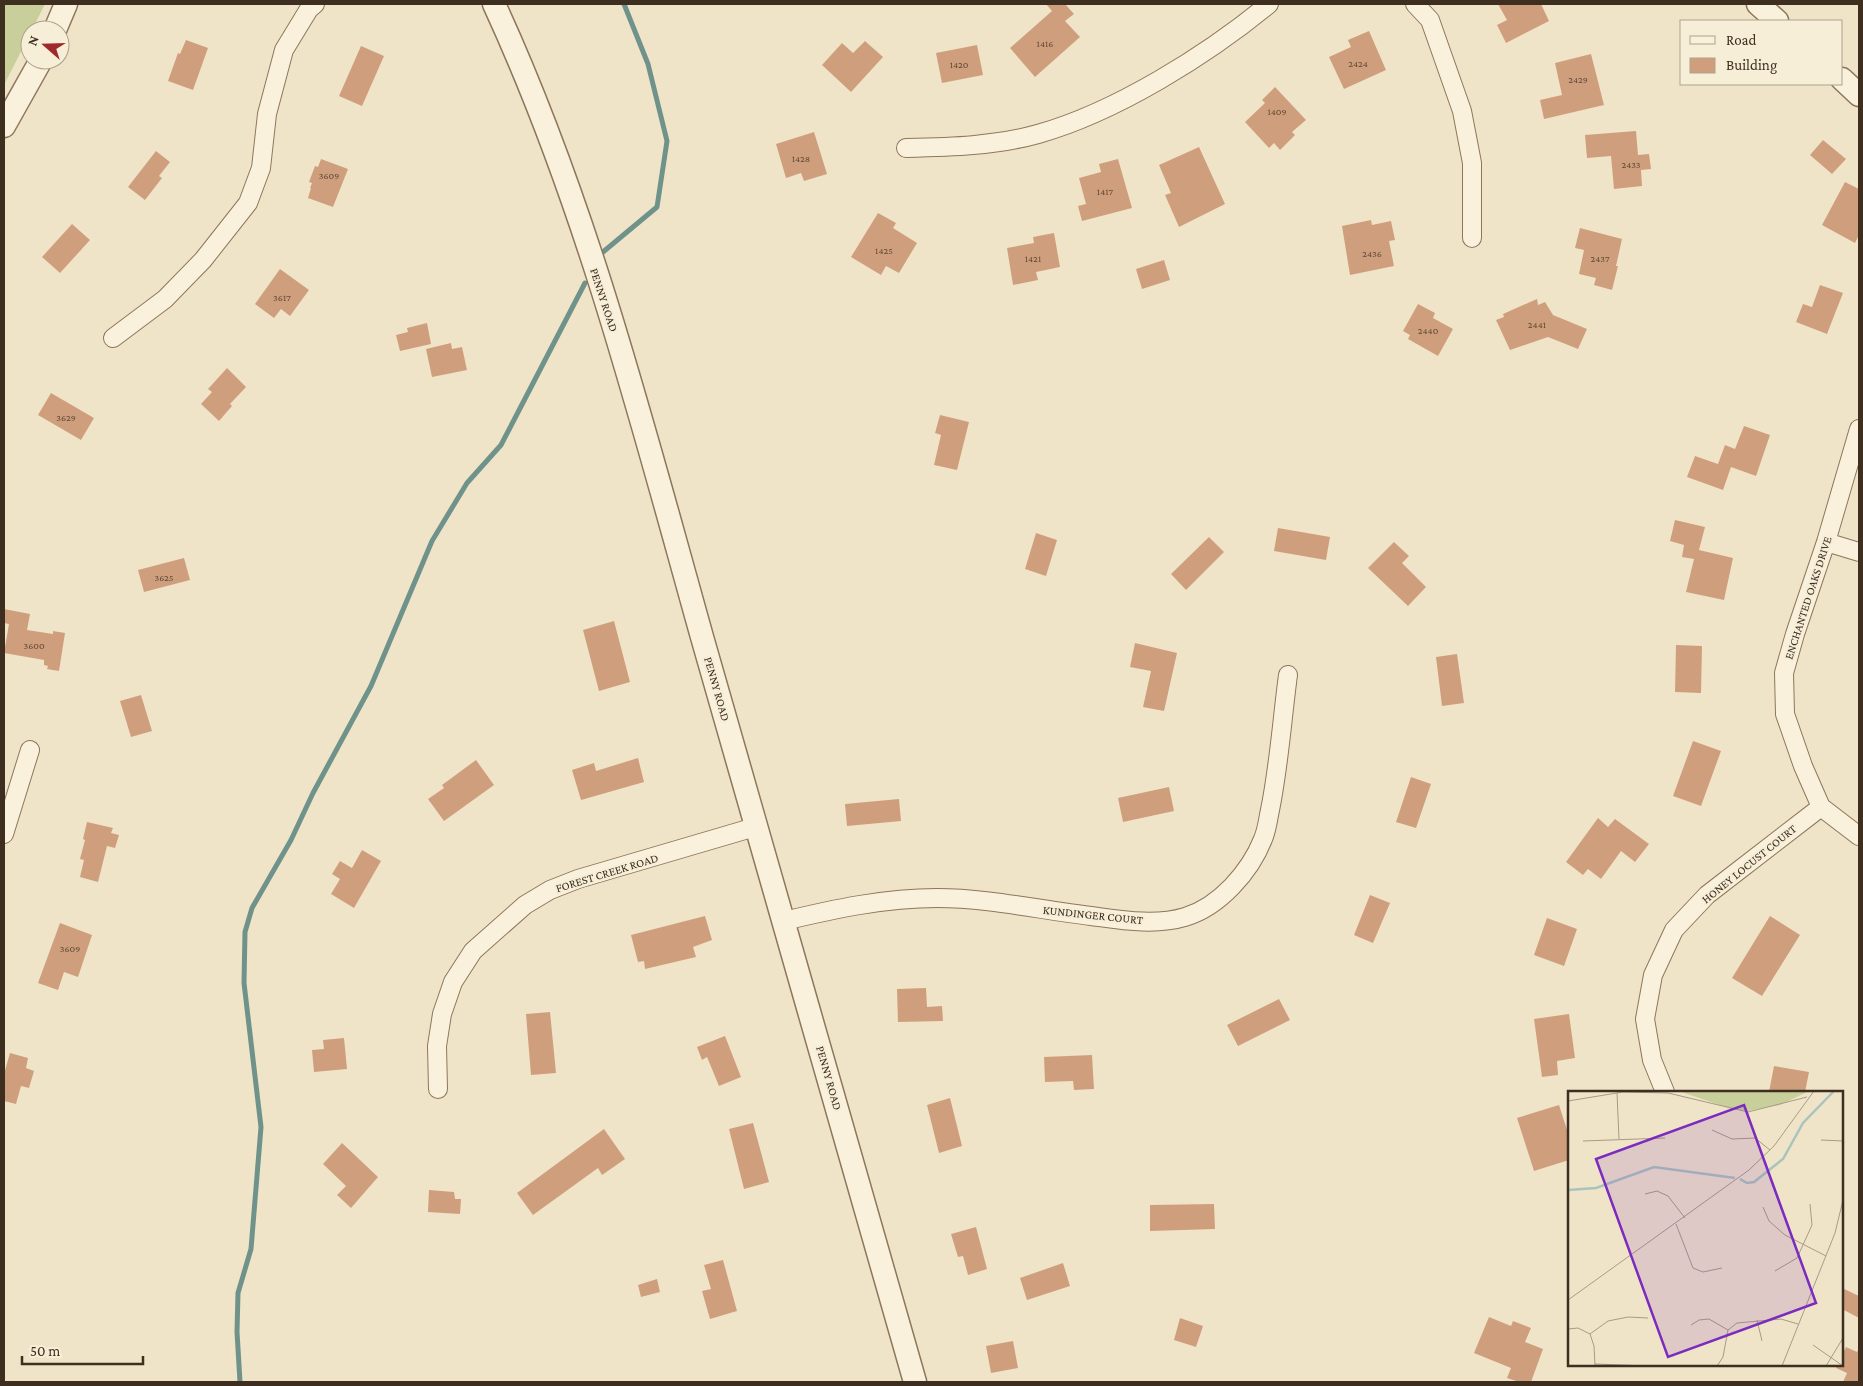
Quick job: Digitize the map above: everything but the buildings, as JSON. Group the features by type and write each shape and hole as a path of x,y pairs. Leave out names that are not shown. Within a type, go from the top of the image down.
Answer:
{"street":[{"path":"59,20 66,4"},
{"path":"113,338 166,299 203,260 248,203 261,168 267,114 284,50 309,9 315,4"},
{"name":"PENNY ROAD","path":"494,4 511,40 555,151 594,268 641,422 915,1382"},
{"path":"906,148 970,147 1038,134 1083,118 1140,90 1202,52 1269,4"},
{"path":"1415,4 1430,20 1462,111 1472,163 1472,238"},
{"path":"1758,4 1777,20"},
{"path":"4,126 35,70"},
{"path":"1843,80 1859,95"},
{"name":"ENCHANTED OAKS DRIVE","path":"1859,429 1826,542 1784,673 1785,714 1803,766 1821,807 1859,836"},
{"path":"1826,542 1859,552"},
{"name":"KUNDINGER COURT","path":"784,921 840,908 886,901 937,898 979,901 1127,921 1164,921 1185,917 1201,910 1216,901 1244,873 1263,839 1275,786 1280,730 1288,675"},
{"path":"4,834 30,750"},
{"name":"HONEY LOCUST COURT","path":"1665,1091 1652,1060 1645,1019 1653,975 1674,930 1707,895 1821,807"},
{"name":"FOREST CREEK ROAD","path":"438,1089 437,1046 442,1014 453,982 473,951 525,905 550,890 578,880 756,827"}],"green space":[{"path":"4,4 45,4 37,20 20,20 20,54 4,85"}],"waterway":[{"path":"603,252 657,207 667,141 648,64 624,4"},
{"path":"240,1382 237,1332 238,1293 251,1249 261,1127 244,983 245,932 252,908 291,840 313,793 371,686 432,541 467,483 501,445 585,283"}]}
